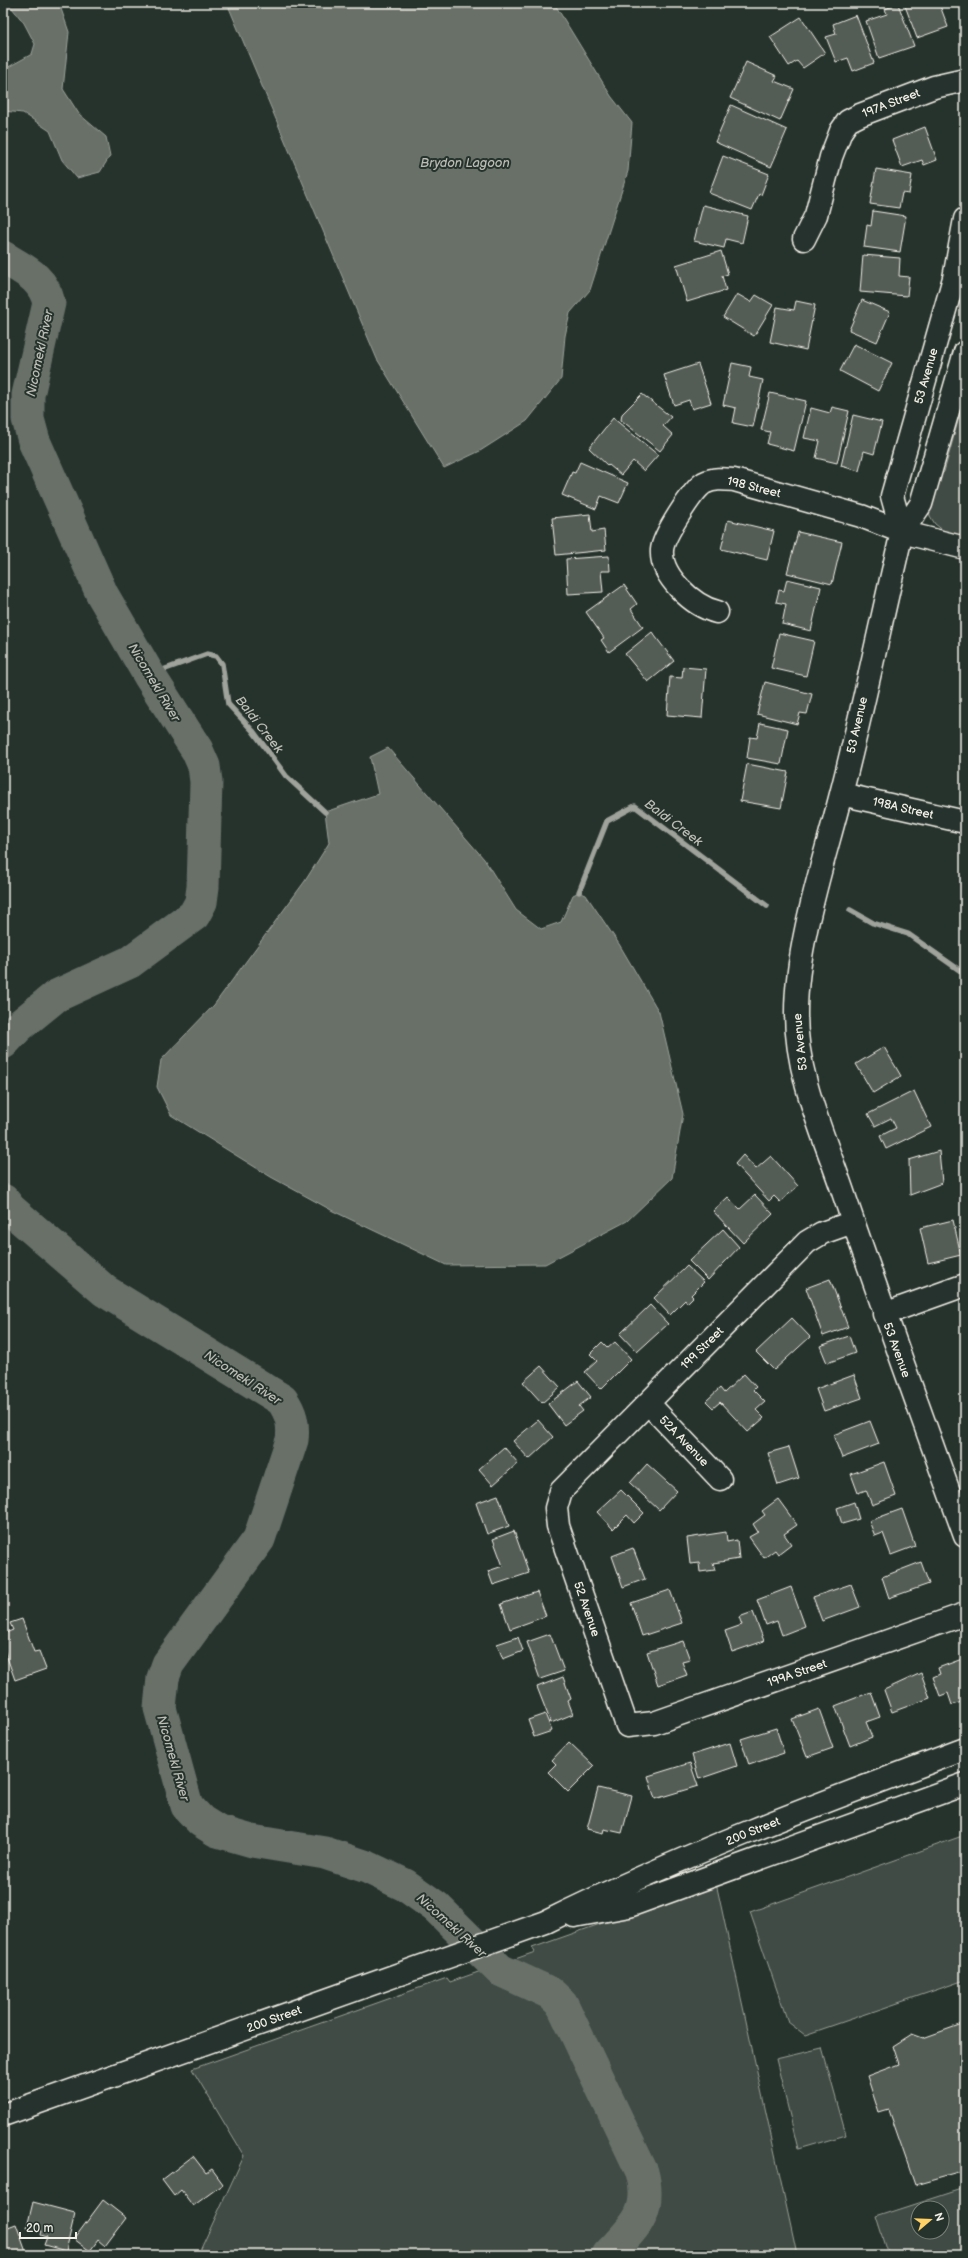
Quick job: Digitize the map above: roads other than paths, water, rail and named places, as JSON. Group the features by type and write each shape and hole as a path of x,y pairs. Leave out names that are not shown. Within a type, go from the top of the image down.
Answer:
{"street":[{"name":"197A Street","path":"804,239 820,203 840,131 848,122 860,115 934,87 965,80"},
{"name":"53 Avenue","path":"902,532 892,496 954,278 965,219"},
{"name":"53 Avenue","path":"965,352 921,504 902,532 841,794 809,921 799,972 796,1014 797,1037 805,1079 884,1314 961,1514 965,1536"},
{"name":"198 Street","path":"717,612 705,609 687,596 666,569 662,558 665,539 697,489 705,483 722,478 734,480 861,516 902,532 965,548"},
{"name":"198A Street","path":"841,794 965,822"},
{"name":"199 Street","path":"561,1491 807,1242 822,1233 853,1222"},
{"path":"884,1314 965,1285"},
{"name":"52A Avenue","path":"648,1403 720,1479"},
{"name":"52 Avenue","path":"561,1491 556,1508 558,1526 627,1726"},
{"name":"199A Street","path":"627,1726 654,1723 965,1614"},
{"name":"200 Street","path":"3,2116 546,1922 620,1885 848,1793 965,1749"},
{"name":"200 Street","path":"546,1922 629,1906 965,1784"}],"water":[{"path":"8,3 59,3 69,32 63,89 79,114 106,137 110,156 100,172 77,178 62,160 50,131 23,113 3,111 3,70 32,54 35,44 24,23"},
{"name":"Brydon Lagoon","path":"227,3 554,3 611,96 632,123 628,171 590,290 570,313 565,336 561,379 527,421 480,451 444,468 377,359"},
{"path":"388,748 484,859 516,910 541,929 561,922 573,895 579,892 586,895 619,944 659,1012 683,1114 672,1178 627,1221 545,1264 446,1265 333,1211 271,1177 171,1115 157,1087 161,1060 214,1005 305,881 329,843 325,812 378,794 370,757"}],"waterway":[{"name":"Nicomekl River","path":"3,257 32,275 42,287 49,303 28,395 28,419 34,441 102,594 149,675 197,750 204,766 206,782 203,887 201,902 194,915 130,962 56,996 18,1027 3,1043"},
{"name":"Baldi Creek","path":"149,675 207,654 216,656 222,664 228,704 253,731 286,776 325,812"},
{"name":"Baldi Creek","path":"579,892 607,821 635,806 767,906"},
{"name":"Baldi Creek","path":"850,910 873,923 908,934 965,974"},
{"name":"Nicomekl River","path":"3,1200 10,1209 105,1291 282,1400 285,1405 290,1414 293,1429 292,1440 259,1539 168,1664 163,1678 160,1708 187,1806 201,1821 217,1831 252,1841 325,1853 367,1867 405,1885 436,1907 500,1970 550,1993 562,2004 642,2172 645,2186 643,2209 639,2218 626,2236 608,2255"}]}
